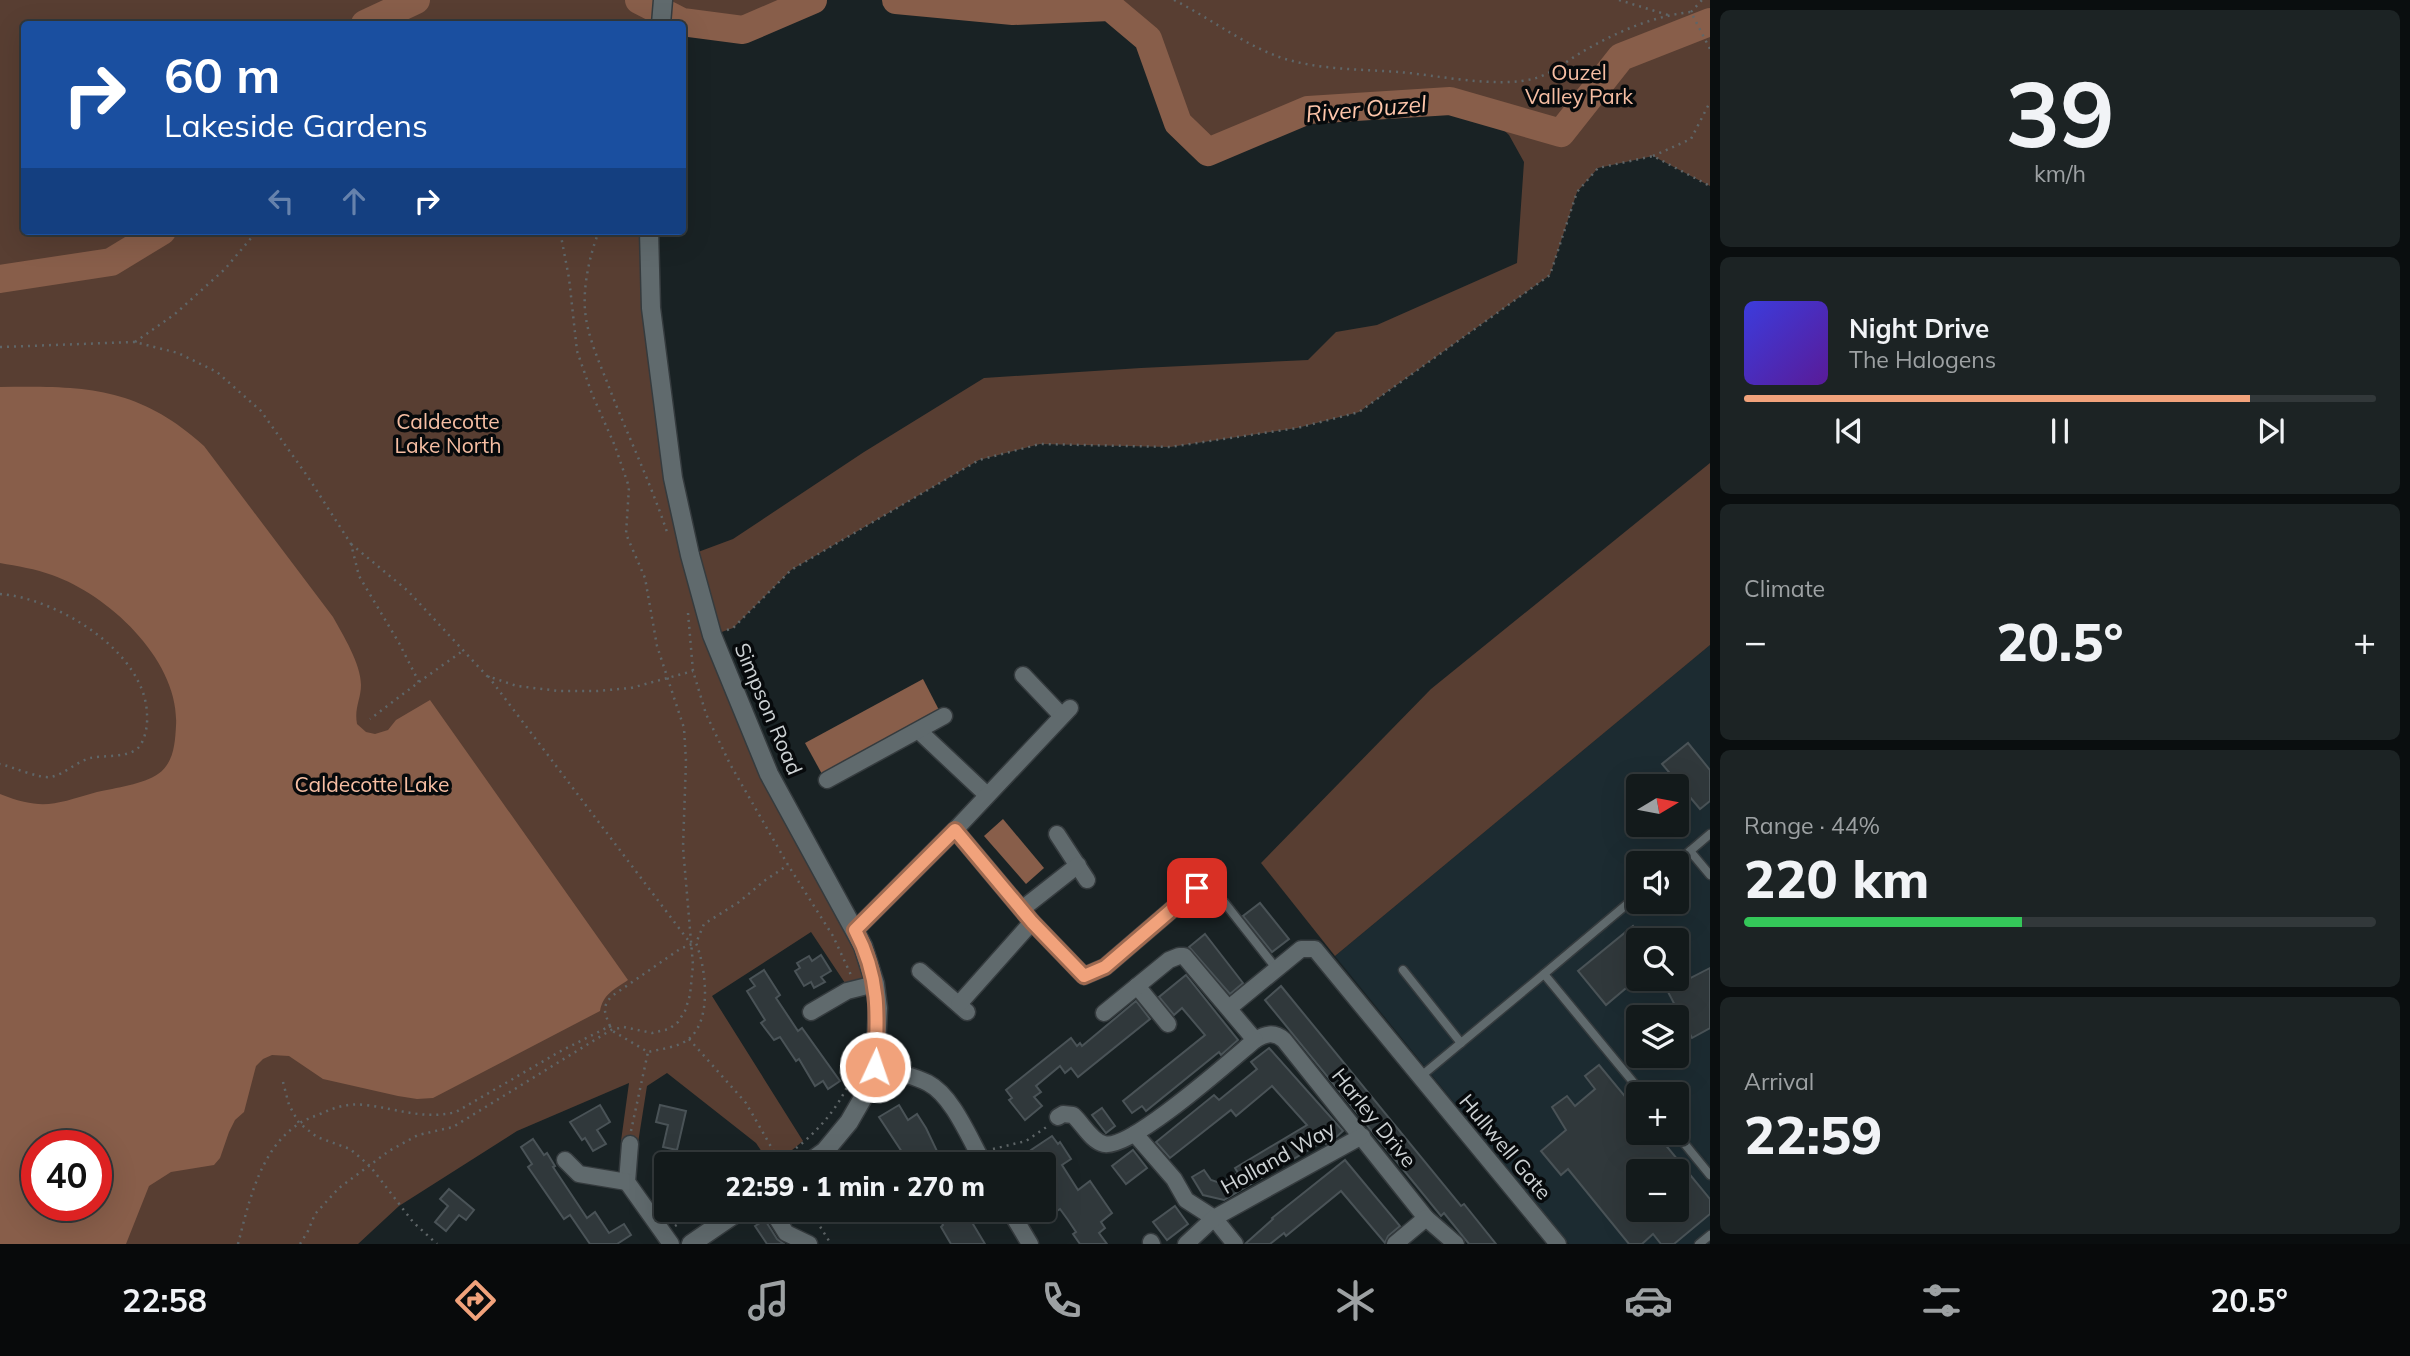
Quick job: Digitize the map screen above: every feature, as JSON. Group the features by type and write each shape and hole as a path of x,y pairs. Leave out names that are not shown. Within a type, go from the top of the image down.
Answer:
{"street":[{"path":"660,21 663,0"},
{"name":"Simpson Road","path":"649,235 651,308 673,478 712,635 769,774 863,946 866,986 878,1008 875,1067 864,1096 849,1122 824,1152"},
{"path":"855,930 955,830 1066,712 1023,676"},
{"path":"827,780 944,716"},
{"path":"919,731 987,796"},
{"path":"955,830 1027,915 1084,976 1105,967 1197,888"},
{"path":"1057,834 1087,880"},
{"path":"920,971 963,1008 1027,915 1078,865"},
{"name":"Hullwell Gate","path":"1276,968 1301,949 1315,949 1558,1244"},
{"path":"1058,1117 1063,1114 1073,1115 1101,1143 1114,1144 1151,1125 1255,1040 1184,956 1170,960 1104,1013"},
{"path":"1228,1008 1276,968"},
{"path":"811,1012 847,991 866,986"},
{"path":"1137,986 1168,1024"},
{"name":"Harley Drive","path":"1255,1040 1269,1034 1281,1037 1426,1218 1456,1244"},
{"path":"875,1067 903,1073 930,1084 951,1106 978,1152"},
{"path":"1135,1134 1174,1179 1186,1200 1214,1218 1235,1244"},
{"name":"Holland Way","path":"1186,1244 1214,1218 1362,1136"},
{"path":"630,1144 626,1182 671,1244"},
{"path":"565,1160 579,1174 626,1182"},
{"path":"1395,1244 1426,1218"},
{"path":"691,1244 723,1222"},
{"path":"779,1222 786,1233 809,1244"},
{"path":"1017,1222 1030,1244"}],"lane":[{"path":"1710,834 1690,851 1710,875"},
{"path":"1224,902 1276,968"},
{"path":"1420,1077 1626,905"},
{"path":"1403,970 1461,1043"},
{"path":"1544,974 1633,1082"},
{"path":"1686,1145 1710,1175"},
{"path":"1699,1244 1710,1235"}],"path":[{"path":"1174,0 1280,57 1330,68 1500,82 1533,79 1545,75 1607,38 1668,15 1691,12 1702,0"},
{"path":"1619,0 1668,15"},
{"path":"1691,12 1710,49"},
{"path":"712,635 733,628 791,570 979,460 1040,444 1170,447 1297,428 1359,412 1550,275 1577,192 1598,168 1653,156 1691,139 1710,102"},
{"path":"1653,156 1710,186"},
{"path":"135,342 175,314 225,269 254,235"},
{"path":"238,1244 260,1172 275,1147 299,1123 333,1108 354,1104 438,1116 456,1112 559,1052 610,1028 624,1027 652,1033 669,1029 678,1023 690,995 693,965 683,847 686,761 684,728 657,646 645,578 626,534 629,486 577,351 569,278 561,235"},
{"path":"598,235 586,285 585,310 589,336 653,489 669,538"},
{"path":"0,347 135,342 178,353 217,372 261,411 351,544 408,591 487,676 691,944"},
{"path":"351,544 359,576 419,682"},
{"path":"0,594 44,604 84,624 121,657 133,673 147,706 148,721 138,748 126,754 84,760 52,777 39,777 24,769 0,764"},
{"path":"688,613 693,671 706,714 788,865 866,986"},
{"path":"370,719 464,650"},
{"path":"487,676 517,686 559,691 597,691 631,688 693,671"},
{"path":"696,943 680,949 612,996 606,1002 604,1012 610,1028 648,1052 671,1047 689,1039 702,1017 705,985 702,959 696,943 704,924 739,902 788,865"},
{"path":"300,1244 315,1213 339,1188 389,1152 418,1135 453,1127 610,1028"},
{"path":"689,1039 746,1103 774,1152"},
{"path":"791,1152 813,1133 842,1100 860,1049"},
{"path":"630,1144 648,1052"},
{"path":"283,1082 289,1105 299,1123 317,1137 350,1150 370,1166 412,1223 437,1244"},
{"path":"996,1152 1026,1140 1058,1117"},
{"path":"817,1222 831,1244"}],"shaded area":[{"name":"Caldecotte Lake","path":"0,387 58,387 109,394 156,411 180,426 204,446 333,617 358,668 361,690 356,713 357,724 366,732 375,734 388,730 396,720 430,700 628,980 607,996 600,1011 433,1098 398,1096 323,1079 289,1056 272,1055 256,1066 244,1112 235,1120 220,1158 214,1165 171,1172 149,1186 126,1244 0,1244 0,794 27,803 49,804 145,780 158,774 167,764 174,746 176,726 174,702 166,678 154,655 137,634 96,598 74,585 40,571 0,563"},
{"path":"1710,645 1710,1244 1569,1244 1335,956"},
{"path":"923,679 939,710 822,774 805,743"},
{"path":"1003,819 1044,868 1026,884 984,836"}],"green space":[{"name":"Caldecotte Lake","path":"0,0 813,0 743,30 686,23 662,13 661,21 21,21 21,235 650,235 690,555 733,539 864,452 984,378 1308,360 1336,332 1377,325 1517,263 1524,162 1509,135 1483,111 1450,101 1308,110 1208,152 1178,123 1148,39 1110,7 1013,11 896,0 1710,0 1710,186 1653,156 1598,168 1577,192 1550,275 1359,412 1297,428 1170,447 1040,444 979,460 791,570 733,628 713,635 875,984 847,991 845,983 811,932 712,996 803,1141 790,1152 762,1152 756,1143 667,1073 647,1086 638,1143 621,1141 629,1083 517,1131 399,1206 358,1244 0,1244"},
{"path":"1710,463 1710,645 1335,956 1261,863 1431,689"}],"building":[{"path":"1688,743 1710,770 1710,801 1700,809 1689,796 1689,774 1670,774 1662,764"},
{"path":"1260,903 1289,939 1272,952 1243,916"},
{"path":"1626,932 1626,988 1606,1005 1578,971"},
{"path":"1205,934 1243,983 1230,994 1189,947"},
{"path":"821,955 831,971 821,977 825,982 814,988 811,982 804,986 795,971 800,968 797,963 809,956 812,961"},
{"path":"1710,968 1710,1028 1692,1038 1689,1032 1689,1005 1675,1005 1668,991 1689,991 1689,979"},
{"path":"764,970 780,995 776,998 798,1031 802,1028 840,1081 828,1089 823,1081 815,1086 799,1059 796,1061 780,1037 774,1040 761,1023 765,1020 747,991 755,986 750,979"},
{"path":"1186,975 1238,1040 1221,1055 1219,1052 1146,1111 1142,1106 1132,1113 1123,1101 1205,1035 1182,1008 1174,1015 1159,997"},
{"path":"1281,986 1461,1206 1464,1204 1496,1244 1469,1244 1444,1213 1441,1216 1265,1000"},
{"path":"1136,1001 1150,1019 1078,1077 1071,1068 1065,1073 1060,1066 1036,1086 1041,1092 1034,1097 1042,1106 1025,1120 1009,1100 1012,1098 1006,1090 1071,1038 1077,1046 1080,1043 1082,1046"},
{"path":"1269,1048 1343,1131 1332,1141 1326,1144 1324,1141 1224,1200 1203,1195 1192,1177 1204,1170 1211,1180 1220,1183 1238,1173 1235,1168 1307,1125 1272,1086 1236,1116 1231,1110 1170,1158 1156,1142 1214,1095 1219,1100 1257,1069 1251,1062"},
{"path":"1599,1065 1626,1098 1626,1145 1666,1145 1677,1159 1626,1159 1626,1222 1689,1222 1689,1173 1710,1199 1710,1214 1674,1244 1661,1244 1653,1234 1642,1244 1629,1244 1568,1169 1561,1175 1541,1151 1566,1130 1552,1107 1567,1096 1575,1106 1595,1089 1585,1076"},
{"path":"600,1105 610,1122 597,1130 606,1144 593,1151 570,1122"},
{"path":"660,1105 686,1111 677,1150 663,1147 668,1125 656,1122"},
{"path":"899,1105 908,1120 917,1114 937,1151 902,1152 879,1117"},
{"path":"1102,1108 1115,1126 1106,1133 1092,1115"},
{"path":"1052,1136 1058,1144 1060,1142 1071,1159 1062,1165 1078,1190 1090,1181 1112,1213 1101,1222 1105,1228 1099,1233 1107,1244 1080,1244 1068,1220 1060,1209 1056,1210 1056,1152 1031,1150"},
{"path":"533,1139 544,1155 547,1153 555,1166 553,1167 587,1218 595,1212 609,1233 624,1224 631,1235 617,1244 590,1244 570,1215 564,1219 528,1167 532,1164 521,1147"},
{"path":"1133,1150 1147,1168 1126,1184 1112,1166"},
{"path":"1345,1160 1400,1226 1388,1236 1385,1243 1341,1191 1286,1236 1284,1233 1270,1244 1245,1244 1272,1218"},
{"path":"449,1189 474,1210 466,1220 459,1215 446,1231 435,1222 448,1206 440,1199"},
{"path":"1175,1206 1188,1224 1167,1240 1153,1222"},
{"path":"766,1222 777,1239 784,1244 767,1244 755,1226"},
{"path":"942,1222 972,1222 985,1244 951,1244 941,1227"}],"waterway":[{"name":"River Ouzel","path":"371,21 416,0"},
{"name":"River Ouzel","path":"639,0 680,21"},
{"name":"River Ouzel","path":"686,23 743,30 813,0"},
{"name":"River Ouzel","path":"896,0 1013,11 1110,7 1148,39 1178,123 1208,152 1308,110 1450,101 1561,133 1621,57 1710,22"},
{"name":"River Ouzel","path":"0,279 111,262 155,235"}],"route":[{"path":"875,1067 878,1008 875,984 855,930 955,830 988,866 1032,922 1084,976 1105,967 1197,888"}],"park label":[{"name":"Ouzel Valley Park","path":"1579,85"},
{"name":"Caldecotte Lake North","path":"448,434"}]}
